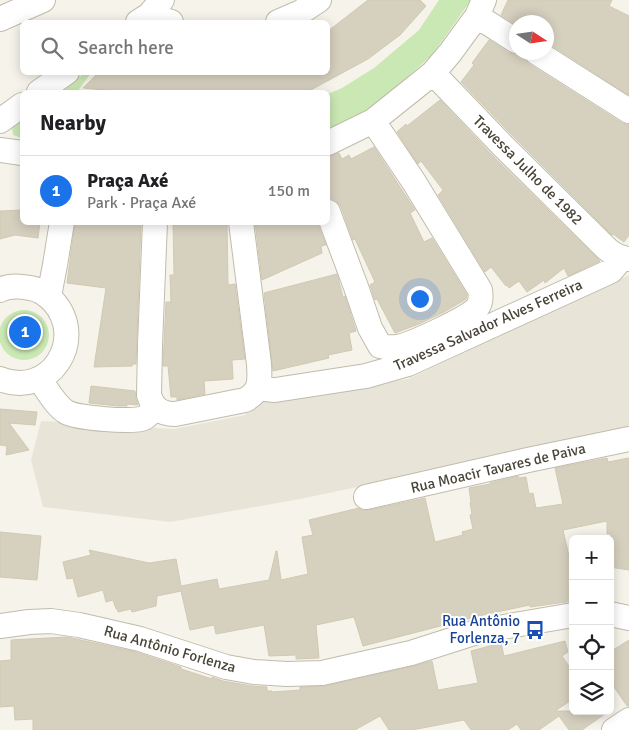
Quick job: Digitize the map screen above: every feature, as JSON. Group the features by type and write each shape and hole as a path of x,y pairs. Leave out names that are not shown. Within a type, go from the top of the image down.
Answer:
{"street":[{"path":"0,19 43,0"},
{"path":"283,20 301,12 319,0"},
{"path":"330,142 373,122 433,73 450,53 480,8 509,35"},
{"path":"150,13 166,20"},
{"path":"549,60 629,111"},
{"name":"Travessa Julho de 1982","path":"433,73 502,145 607,249 626,259"},
{"path":"42,90 63,75"},
{"path":"0,121 20,106"},
{"name":"Travessa Salvador Alves Ferreira","path":"330,218 370,328 380,346 396,347 411,343 472,313 478,307 481,296 480,290 472,275 414,182 373,122"},
{"path":"0,150 20,154"},
{"path":"49,296 62,225"},
{"path":"155,225 148,383 151,402 160,411 168,414 245,400 253,396 258,388 260,364 240,225"},
{"name":"Travessa Salvador Alves Ferreira","path":"258,388 275,390 366,376 408,364 610,271 626,259"},
{"path":"0,290 20,286 35,288 49,296 60,308 66,324 67,340 58,363 39,379 24,383 8,382 0,379"},
{"path":"366,376 380,346"},
{"path":"39,379 64,411 73,416 110,420 136,420 143,418 155,407"},
{"name":"Rua Moacir Tavares de Paiva","path":"366,497 629,439"},
{"name":"Rua Antônio Forlenza","path":"0,626 51,621 79,625 140,639 226,667 254,672 287,674 322,673 411,653 480,631 569,615"},
{"path":"614,615 629,618"},
{"path":"614,730 629,720"}],"shaded area":[{"path":"629,275 629,430 300,499 170,522 43,507 31,460 41,421 174,429 245,415 257,402 408,379"}],"green space":[{"path":"439,0 471,0 432,55 360,117 330,130 330,93 374,68 419,30"},
{"path":"82,75 90,75 78,90 63,90"},
{"path":"20,121 20,137 13,135 12,127"},
{"path":"19,310 29,310 42,317 49,330 49,340 42,353 29,360 19,360 10,356 3,349 -1,340 -1,330 3,321 10,314"}],"building":[{"path":"368,0 420,0 426,6 400,35 368,59 311,90 104,90 83,88 96,75 330,75 330,29"},
{"path":"508,0 612,0 609,6 629,16 629,95 554,47 554,15 509,15 509,20 501,15"},
{"path":"489,40 509,53 509,60 525,60 622,123 629,125 629,235 624,242 612,235 461,82 474,65 472,63"},
{"path":"440,100 492,155 600,261 568,276 564,268 545,283 544,280 527,292 519,281 509,288 506,286 491,267 485,272 438,195 443,190 421,161 418,164 397,132"},
{"path":"374,147 415,210 410,213 424,242 432,238 467,295 466,299 419,324 395,333 377,299 375,300 370,285 375,282 355,239 353,240 341,207 330,198 330,156 339,153 342,159 349,155 351,159"},
{"path":"20,210 20,225 40,225 38,238 15,235 0,239 0,211"},
{"path":"75,225 141,225 136,364 132,366 94,367 106,288 67,283"},
{"path":"173,225 227,225 228,285 235,284 245,359 232,360 233,379 204,381 205,394 177,400 177,397 171,397 168,366 163,366 166,302 171,302 170,275 174,275"},
{"path":"255,225 318,225 326,245 321,246 322,253 262,280"},
{"path":"337,274 343,297 345,296 356,331 349,333 352,350 328,355 329,358 273,371 264,293"},
{"path":"91,386 135,391 138,405 127,404 127,406 118,406 89,403"},
{"path":"0,409 37,412 35,425 9,423 29,450 6,455 7,446 0,445"},
{"path":"607,458 608,462 629,458 629,570 614,568 614,535 607,534 607,521 563,530 569,556 569,602 530,607 530,605 487,614 363,646 354,617 316,625 319,658 296,659 296,655 269,656 264,625 216,634 214,625 190,630 181,591 157,596 156,606 132,612 131,609 118,612 113,600 106,602 103,590 78,597 73,578 67,579 63,562 91,555 89,550 149,563 176,559 181,586 217,579 219,589 269,580 277,551 281,580 308,574 302,537 313,535 309,520 359,508 369,510 425,498 435,542 463,535 462,532 473,529 470,515 472,514 469,488 518,476 519,478 526,477 529,494 533,493 536,508 563,504 555,468"},
{"path":"0,532 41,536 37,580 0,577"},
{"path":"67,637 136,652 212,679 212,677 223,681 267,687 267,691 272,692 300,690 300,687 325,686 432,661 438,690 478,683 471,651 501,643 504,656 565,641 568,652 562,656 569,666 569,702 555,711 569,711 569,715 603,715 582,730 569,730 559,716 539,730 521,730 517,724 508,730 471,730 464,720 412,730 389,730 380,716 355,730 33,730 33,719 15,720 14,706 0,707 0,661 11,660 11,640"},
{"path":"629,640 629,706 627,706 614,687 614,649"}],"place":[{"name":"Praça Axé","path":"25,332"},
{"name":"Rua Antônio Forlenza, 7","path":"535,630"}]}
